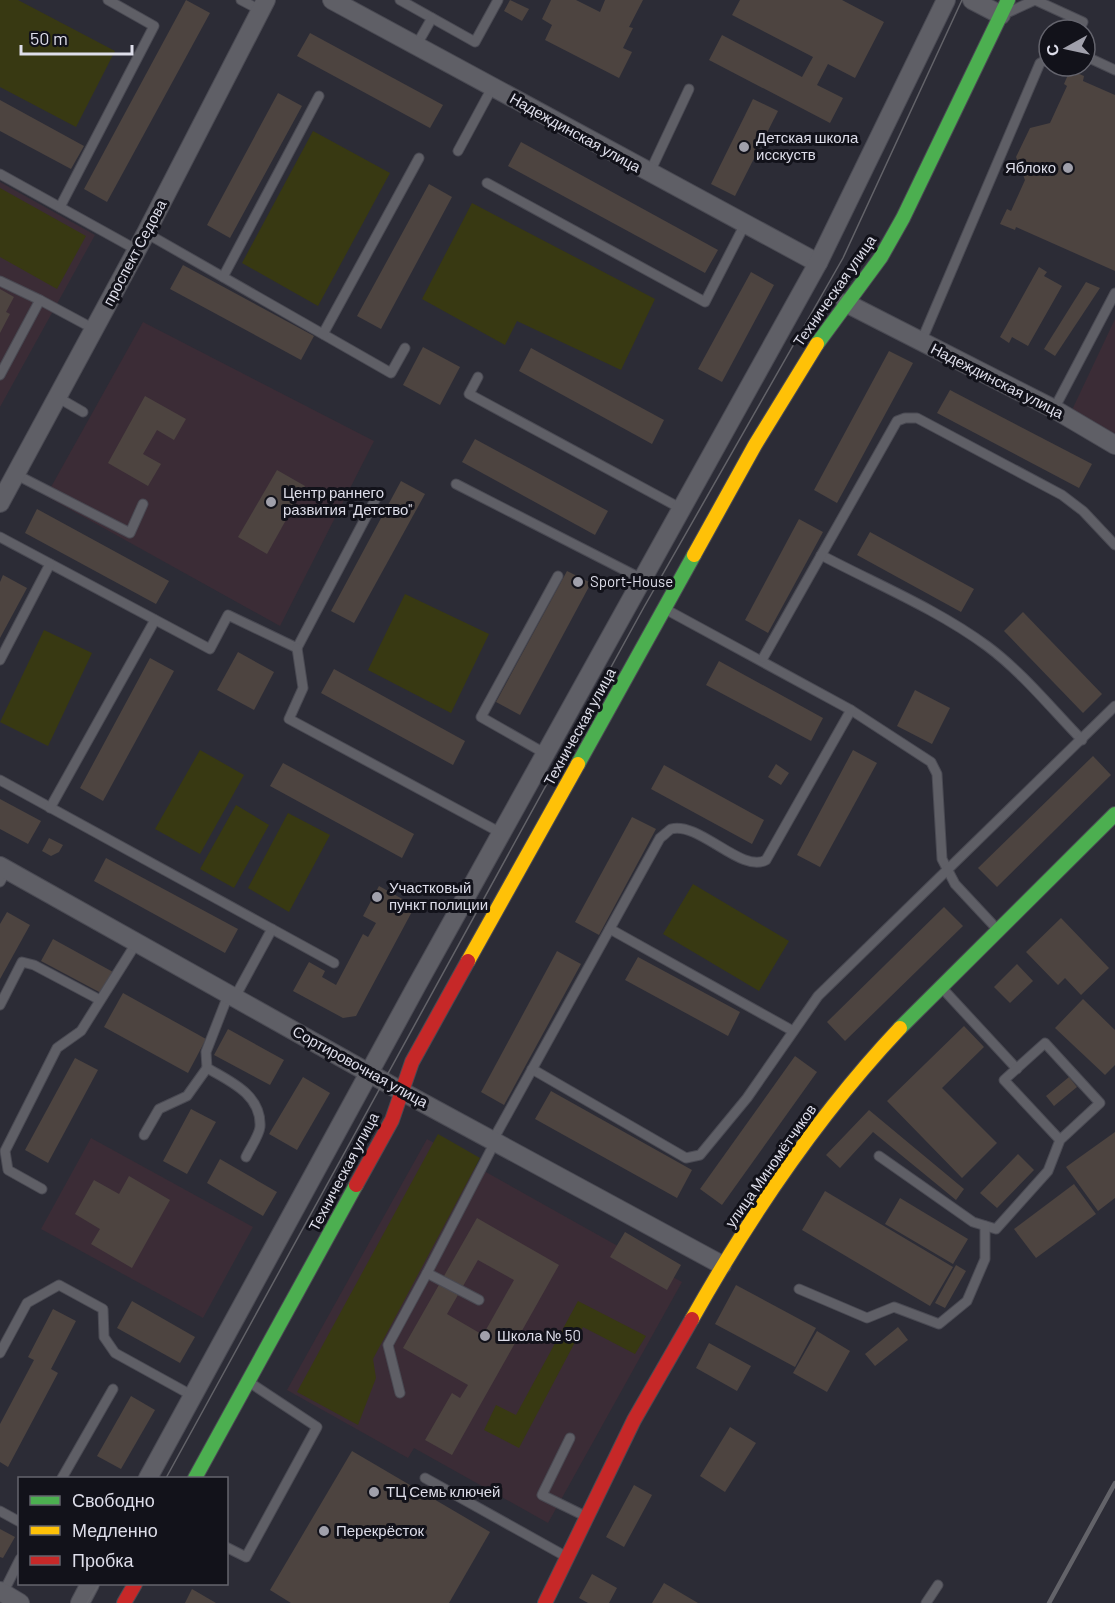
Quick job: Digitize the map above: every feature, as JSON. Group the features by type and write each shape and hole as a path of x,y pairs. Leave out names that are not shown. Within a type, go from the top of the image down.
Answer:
{"main road":[{"name":"Техническая улица","path":"196,1477 392,1120 411,1062 755,445 829,324 881,257 903,218 1004,8"},
{"name":"улица Миномётчиков","path":"545,1603 634,1420 722,1265 802,1148 864,1066 940,986 1115,814"},
{"path":"124,1603 134,1585"}],"street":[{"name":"Надеждинская улица","path":"333,0 649,174 819,263"},
{"path":"149,1477 501,833 819,263 946,0"},
{"path":"972,0 1004,8"},
{"name":"проспект Седова","path":"0,503 146,233 263,5"},
{"name":"Надеждинская улица","path":"846,303 1054,409 1115,445"},
{"name":"Сортировочная улица","path":"2,873 137,942 370,1074 722,1265"},
{"path":"80,1603 89,1585"},
{"path":"2,1592 20,1603"}],"lane":[{"path":"60,207 154,26 108,0"},
{"path":"241,0 263,5"},
{"path":"400,0 475,42 498,0"},
{"path":"1004,8 1035,0 1067,18"},
{"path":"416,46 432,18"},
{"path":"1097,62 1115,70"},
{"path":"921,342 1037,70"},
{"path":"458,151 492,88"},
{"path":"649,174 689,89"},
{"path":"224,277 319,96"},
{"path":"324,334 418,158"},
{"path":"0,174 137,250"},
{"path":"487,183 705,302 745,224"},
{"path":"146,233 391,373 405,348"},
{"path":"0,280 94,329"},
{"path":"1054,409 1115,293"},
{"path":"0,375 40,300"},
{"path":"478,377 469,394 682,509"},
{"path":"57,397 83,412"},
{"path":"764,658 897,421 906,417 917,418 1062,495 1083,511 1115,545"},
{"path":"15,474 130,533 143,504"},
{"path":"456,484 642,579"},
{"path":"376,498 297,648 303,688 289,718 501,833"},
{"path":"0,537 210,649 228,615 297,648"},
{"path":"822,555 964,629 1005,660 1082,740"},
{"path":"0,660 50,564"},
{"path":"546,754 481,717 558,576"},
{"path":"664,609 851,710 931,762 937,774 942,859 946,871 999,930"},
{"path":"50,808 155,620"},
{"path":"532,1070 686,1158 700,1155 747,1098 818,996 1115,706"},
{"path":"400,1393 388,1345 428,1273 532,1070 660,838 671,830 700,836 751,862 760,864 766,860 851,710"},
{"path":"0,780 334,963"},
{"path":"144,1136 159,1109 187,1096 207,1068 206,1053 232,995 272,929"},
{"path":"610,929 793,1031"},
{"path":"42,1189 8,1170 5,1151 57,1048 81,1031 137,942"},
{"path":"0,1005 22,962 34,965 100,1000"},
{"path":"940,986 1017,1068"},
{"path":"879,1156 973,1222 996,1229 1048,1171 1060,1140 1100,1103 1045,1043 1004,1080 1060,1140"},
{"path":"207,1068 244,1089 258,1112 260,1129 246,1156"},
{"path":"799,1288 867,1318 894,1307 939,1324 967,1301 985,1258 985,1226"},
{"path":"428,1273 479,1300"},
{"path":"0,1353 27,1303 59,1285 103,1309 104,1337 115,1353 193,1396"},
{"path":"228,1548 246,1557 317,1427 249,1382"},
{"path":"63,1477 112,1389"},
{"path":"570,1438 542,1495 587,1517"},
{"path":"425,1478 567,1557"},
{"path":"0,1511 18,1521"},
{"path":"2,1592 18,1563"},
{"path":"926,1603 938,1585"}],"shaded area":[{"path":"0,0 18,0 115,51 76,127 0,87"},
{"path":"313,131 390,173 318,306 242,263"},
{"path":"0,182 95,235 0,407"},
{"path":"0,188 86,236 57,289 0,257"},
{"path":"472,203 655,299 621,370 517,321 505,345 422,299"},
{"path":"1115,319 1115,438 1072,410"},
{"path":"143,322 374,441 280,626 46,496"},
{"path":"405,594 489,634 451,713 368,670"},
{"path":"44,630 92,653 48,746 0,722"},
{"path":"200,750 244,775 200,854 155,829"},
{"path":"236,805 269,825 234,888 200,869"},
{"path":"288,813 330,835 289,912 248,888"},
{"path":"693,884 789,941 759,991 663,934"},
{"path":"438,1134 480,1158 373,1359 376,1378 358,1425 297,1392"},
{"path":"91,1138 253,1227 203,1318 41,1229"},
{"name":"Школа № 50","path":"427,1139 682,1282 548,1523 414,1448 408,1458 287,1390"},
{"path":"578,1301 646,1336 635,1354 583,1327 519,1448 484,1430 496,1405 516,1415"}],"building":[{"path":"186,0 210,13 107,202 84,189"},
{"path":"510,0 529,9 522,21 504,11"},
{"path":"551,0 576,0 600,12 605,0 643,0 629,27 633,28 623,48 632,52 619,78 545,40 552,25 542,19"},
{"path":"740,0 842,0 884,22 855,78 828,64 817,85 843,98 830,123 709,60 722,35 802,77 813,57 732,15"},
{"path":"310,33 443,105 430,128 297,56"},
{"name":"Яблоко","path":"1067,78 1084,78 1083,81 1115,95 1115,271 1016,227 1015,230 1000,224 1007,209 1011,211 1025,180 1016,157 1030,128 1050,123 1067,86 1064,84"},
{"path":"278,93 302,106 230,238 207,225"},
{"name":"Детская школа исскуств","path":"753,99 778,111 735,196 711,184"},
{"path":"0,100 84,146 71,169 0,131"},
{"path":"521,142 718,250 705,273 508,166"},
{"path":"429,184 452,197 381,329 357,316"},
{"path":"183,265 314,336 301,360 170,289"},
{"path":"1039,267 1047,272 1044,276 1062,286 1028,346 1012,337 1009,343 1000,337"},
{"path":"751,272 774,285 722,382 698,369"},
{"path":"1086,282 1100,288 1055,356 1044,349"},
{"path":"0,289 14,297 6,312 10,314 0,333"},
{"path":"423,347 460,367 440,405 403,385"},
{"path":"531,348 664,420 652,444 519,371"},
{"path":"889,351 913,363 837,503 814,490"},
{"path":"950,390 1092,464 1079,488 937,413"},
{"path":"145,396 186,419 174,440 157,430 143,454 161,464 148,486 108,463"},
{"path":"475,439 608,511 595,535 462,462"},
{"path":"277,470 305,486 267,554 238,537"},
{"path":"401,481 425,494 354,623 331,611"},
{"path":"37,509 169,581 156,604 25,533"},
{"path":"799,519 823,532 768,633 745,620"},
{"path":"870,532 974,589 961,612 857,555"},
{"path":"567,571 591,583 520,715 496,702"},
{"path":"3,575 27,588 0,638 0,582"},
{"path":"1023,612 1102,694 1083,713 1004,631"},
{"path":"238,652 274,672 254,710 217,690"},
{"path":"150,658 174,671 103,801 80,788"},
{"path":"719,661 823,718 811,741 706,685"},
{"path":"334,669 465,741 453,765 321,693"},
{"path":"915,690 950,708 932,744 897,726"},
{"path":"853,750 877,763 820,867 797,855"},
{"path":"1093,756 1111,775 997,887 978,868"},
{"path":"283,763 414,834 402,858 270,786"},
{"path":"776,764 789,773 781,785 768,777"},
{"path":"664,765 764,820 752,844 651,789"},
{"path":"0,799 41,821 28,844 0,829"},
{"path":"632,817 656,829 599,935 575,922"},
{"path":"49,838 63,845 59,852 51,856 42,851"},
{"path":"106,858 238,929 225,953 94,881"},
{"path":"379,886 415,906 356,1016 343,1018 293,991 309,962 325,971 322,977 336,985 363,934 368,937 376,923 363,916"},
{"path":"944,907 963,926 845,1041 827,1022"},
{"path":"7,912 30,925 0,979 0,924"},
{"path":"1061,918 1109,968 1081,995 1065,978 1058,985 1026,952"},
{"path":"53,939 113,972 101,993 41,961"},
{"path":"557,951 581,964 504,1105 481,1092"},
{"path":"638,957 740,1012 728,1036 625,980"},
{"path":"1017,964 1033,981 1010,1003 994,987"},
{"path":"123,993 206,1039 188,1073 104,1027"},
{"path":"1083,999 1115,1030 1115,1065 1105,1075 1055,1028"},
{"path":"964,1026 984,1047 942,1088 997,1143 962,1178 887,1101"},
{"path":"228,1029 284,1060 270,1085 214,1055"},
{"path":"795,1056 817,1072 722,1205 700,1189"},
{"path":"75,1058 98,1070 48,1163 25,1150"},
{"path":"303,1077 330,1093 297,1150 269,1134"},
{"path":"1069,1077 1077,1087 1054,1106 1046,1096"},
{"path":"551,1091 692,1170 677,1198 535,1119"},
{"path":"191,1109 216,1122 187,1174 163,1161"},
{"path":"869,1110 964,1189 956,1200 873,1132 840,1168 826,1155"},
{"path":"1115,1132 1115,1198 1098,1211 1066,1167"},
{"path":"1018,1154 1034,1170 997,1208 980,1193"},
{"path":"220,1159 277,1192 263,1216 207,1183"},
{"path":"129,1176 170,1200 132,1268 91,1244 100,1229 75,1214 94,1180 119,1194"},
{"path":"1074,1184 1096,1214 1036,1258 1014,1229"},
{"path":"825,1191 953,1267 930,1306 802,1230"},
{"path":"900,1198 968,1239 953,1264 885,1224"},
{"path":"477,1218 559,1265 452,1455 425,1440 452,1393 460,1398 468,1385 403,1348","holes":["478,1260 514,1280 483,1335 447,1314"]},
{"path":"625,1232 681,1265 667,1290 610,1257"},
{"path":"956,1265 966,1271 945,1308 935,1303"},
{"path":"736,1285 816,1328 795,1367 715,1324"},
{"path":"132,1301 195,1337 180,1363 117,1328"},
{"path":"53,1309 76,1321 51,1369 58,1373 8,1467 0,1462 0,1424 34,1360 28,1357"},
{"path":"898,1327 908,1340 875,1366 865,1354"},
{"path":"817,1331 850,1351 827,1392 793,1373"},
{"path":"709,1343 751,1366 737,1391 696,1368"},
{"path":"131,1396 155,1410 121,1469 97,1456"},
{"path":"730,1427 756,1443 725,1492 700,1476"},
{"name":"ТЦ Семь ключей","path":"352,1451 490,1532 449,1603 291,1603 270,1590"},
{"path":"634,1485 652,1495 624,1547 606,1537"},
{"path":"0,1529 15,1537 3,1558 0,1557"},
{"path":"592,1574 617,1588 609,1603 588,1603 579,1598"},
{"path":"664,1583 698,1603 652,1603"},
{"path":"192,1589 216,1603 185,1603"}],"tram line":[{"path":"167,1477 644,607 843,258 962,0"},
{"path":"87,1603 98,1585"}],"railway":[{"path":"1049,1603 1115,1483"}],"traffic: fast":[{"path":"817,344 881,257 903,218 1008,0"},
{"path":"578,764 694,555"},
{"path":"900,1028 1115,814"},
{"path":"196,1477 356,1185"}],"traffic: slow":[{"path":"694,555 755,445 817,344"},
{"path":"468,961 578,764"},
{"path":"692,1319 714,1280 787,1167 841,1095 900,1028"}],"traffic: jam":[{"path":"356,1185 392,1120 412,1062 468,961"},
{"path":"545,1603 634,1420 692,1319"},
{"path":"124,1603 134,1585"}],"place":[{"name":"Детская школа исскуств","path":"744,147"},
{"name":"Яблоко","path":"1068,168"},
{"name":"Центр раннего развития \"Детство\"","path":"271,502"},
{"name":"Sport-House","path":"578,582"},
{"name":"Участковый пункт полиции","path":"377,897"},
{"name":"Школа № 50","path":"485,1336"},
{"name":"ТЦ Семь ключей","path":"374,1492"},
{"name":"Перекрёсток","path":"324,1531"}]}
